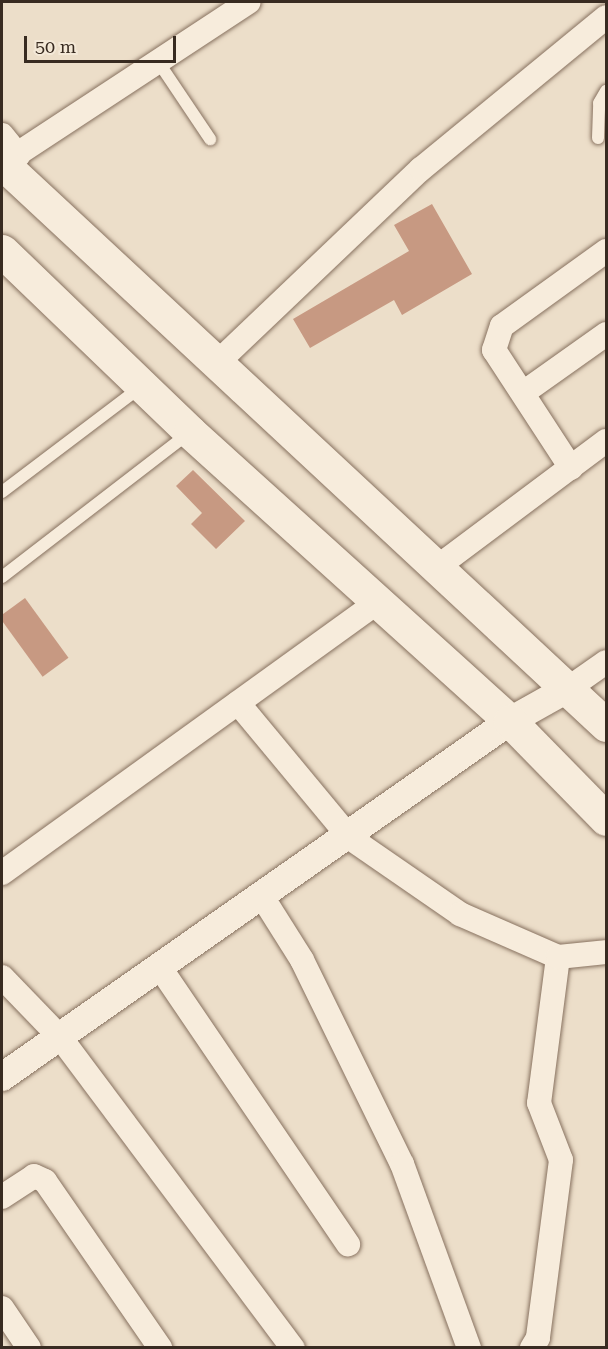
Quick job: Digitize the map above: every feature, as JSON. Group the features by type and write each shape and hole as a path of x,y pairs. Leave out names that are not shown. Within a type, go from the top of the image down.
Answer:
{"main road":[{"path":"6,162 216,364 435,568 569,688 606,725"},
{"path":"2,250 190,432 381,600 510,721 606,819"}],"street":[{"path":"2,135 6,162 159,63 241,4"},
{"path":"216,364 421,169 606,17"},
{"path":"571,468 494,350 502,326 606,251"},
{"path":"523,393 606,334"},
{"path":"435,568 606,441"},
{"path":"2,873 381,600"},
{"path":"2,1077 350,838 510,721 569,688 606,662"},
{"path":"238,703 350,838 460,914 558,957 606,952"},
{"path":"263,898 302,960 402,1164 470,1347"},
{"path":"532,1347 538,1338 561,1160 539,1103 558,957"},
{"path":"161,969 348,1244"},
{"path":"2,977 60,1037 293,1347"},
{"path":"2,1197 34,1176 45,1181 160,1347"},
{"path":"2,1308 29,1347"}],"lane":[{"path":"159,63 210,139"},
{"path":"598,138 599,103 606,91"},
{"path":"2,492 142,386"},
{"path":"2,578 190,432"}],"building":[{"path":"432,204 472,274 402,315 394,300 310,348 293,319 409,251 394,225"},
{"path":"193,470 245,521 216,549 191,524 202,513 176,486"},
{"path":"25,598 68,658 43,677 2,621 2,615"}]}
